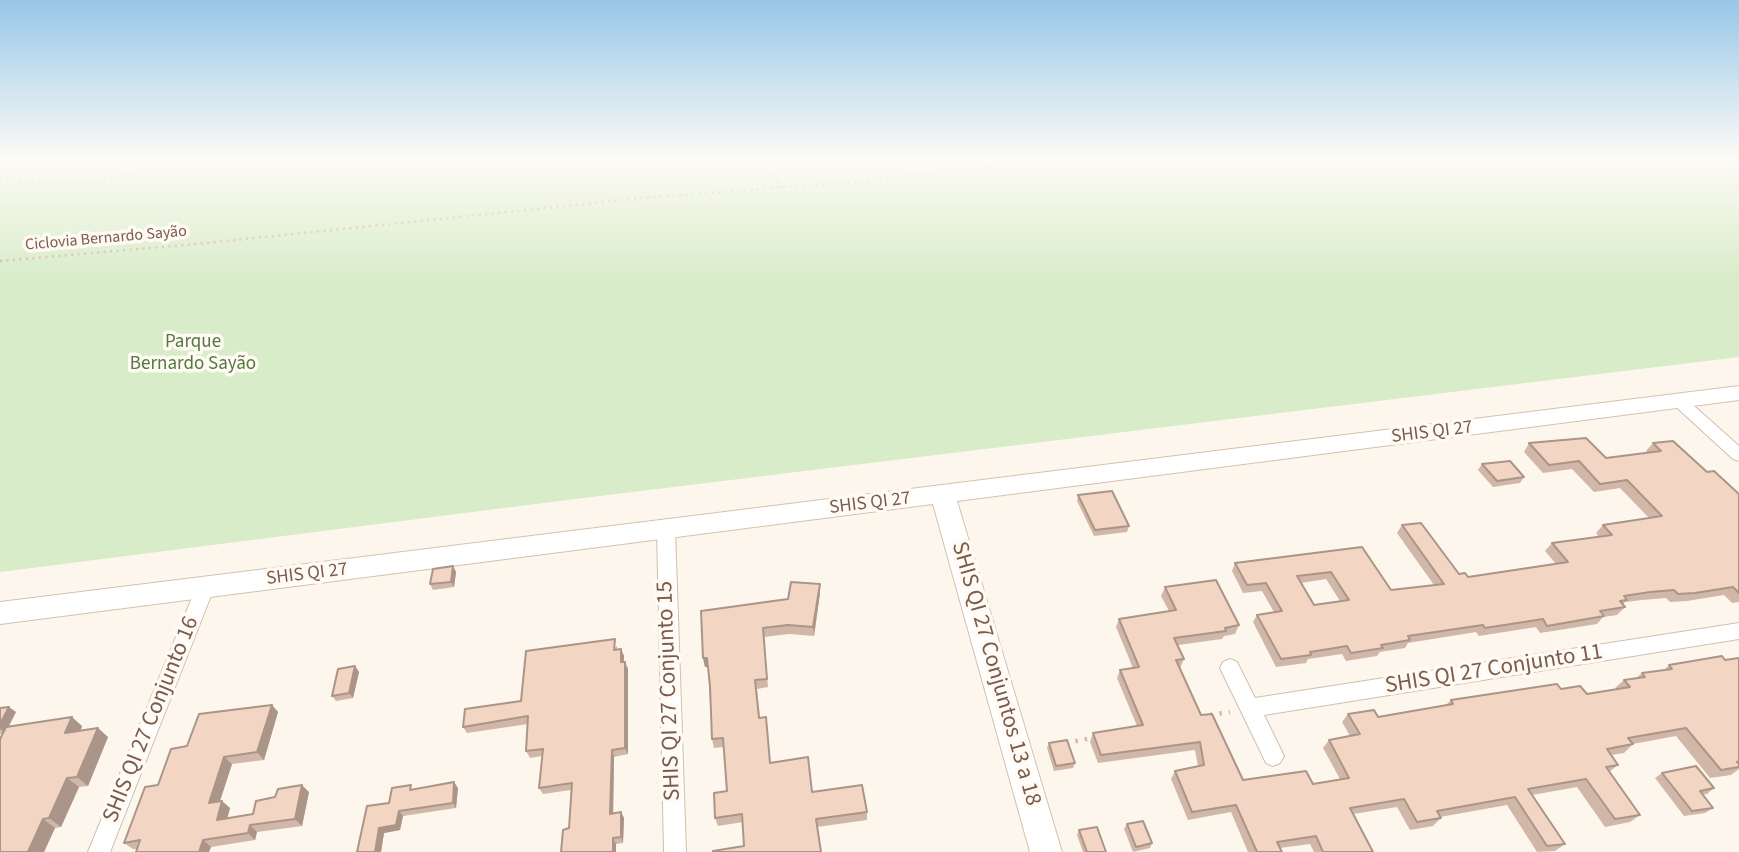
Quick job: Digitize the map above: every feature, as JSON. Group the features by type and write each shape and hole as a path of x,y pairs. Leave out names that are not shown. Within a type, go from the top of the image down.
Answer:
{"street":[{"name":"SHIS QI 27","path":"0,613 1739,393"},
{"path":"1679,401 1739,455"},
{"name":"SHIS QI 27 Conjuntos 13 a 18","path":"943,495 1046,852"},
{"name":"SHIS QI 27 Conjunto 15","path":"666,530 675,852"},
{"name":"SHIS QI 27 Conjunto 16","path":"99,852 205,588"},
{"name":"SHIS QI 27 Conjunto 11","path":"1249,708 1739,631"},
{"path":"1230,668 1273,756"}],"path":[{"name":"Ciclovia Bernardo Sayão","path":"0,261 637,201"},
{"path":"1207,716 1249,708"},
{"path":"1060,744 1100,737"}],"green space":[{"name":"Parque Bernardo Sayão","path":"0,201 1739,201 1739,357 0,572"}],"building":[{"path":"1586,438 1606,458 1661,451 1653,443 1673,441 1707,472 1714,471 1739,494 1739,593 1733,587 1695,593 1678,594 1674,590 1650,592 1624,596 1627,600 1620,601 1625,607 1600,611 1604,616 1547,626 1543,619 1485,628 1483,625 1408,636 1410,640 1381,645 1383,648 1351,653 1347,646 1281,659 1257,615 1282,611 1266,583 1247,585 1235,563 1362,547 1391,590 1444,584 1402,525 1421,523 1459,574 1465,573 1468,577 1568,562 1552,543 1612,535 1603,525 1662,516 1627,480 1600,484 1579,461 1549,465 1529,443","holes":["1331,572 1349,600 1314,605 1297,576"]},
{"path":"1510,461 1524,477 1497,481 1482,464"},
{"path":"1112,491 1129,526 1095,530 1078,495"},
{"path":"453,566 451,582 430,584 433,569"},
{"path":"1216,580 1239,625 1225,628 1226,631 1174,638 1184,659 1176,660 1201,715 1212,714 1243,780 1306,771 1313,784 1349,778 1329,740 1360,734 1348,714 1374,710 1378,717 1453,704 1451,700 1557,684 1561,689 1580,686 1587,694 1630,687 1624,680 1645,677 1642,673 1672,669 1669,665 1722,656 1725,660 1739,658 1739,767 1721,770 1686,728 1628,738 1633,744 1607,749 1618,765 1606,767 1640,815 1615,819 1586,779 1528,789 1565,844 1547,846 1515,797 1437,811 1441,818 1417,822 1404,799 1350,808 1373,852 1323,852 1316,836 1277,842 1282,852 1257,852 1236,805 1192,812 1175,771 1204,765 1200,742 1101,755 1093,733 1143,725 1120,670 1139,667 1119,619 1176,610 1165,587"},
{"path":"791,582 820,584 813,627 788,625 763,628 767,679 755,680 759,718 766,717 770,763 808,757 812,792 862,785 867,812 816,819 821,852 713,852 744,846 742,814 715,818 714,793 727,791 723,738 712,739 710,686 707,658 703,658 701,611 788,599"},
{"path":"615,639 614,650 621,649 621,662 625,662 625,748 612,750 610,814 621,812 621,837 613,838 613,852 561,852 563,830 569,828 572,783 539,788 543,749 526,751 528,716 463,727 465,709 521,701 526,651"},
{"path":"355,666 349,693 332,696 338,669"},
{"path":"272,705 257,752 224,757 209,803 222,801 217,820 253,814 256,801 275,797 278,789 302,785 295,819 250,825 248,833 203,840 199,852 136,852 140,840 124,843 145,787 158,785 171,749 187,746 199,714"},
{"path":"9,707 0,724 0,708"},
{"path":"72,717 65,733 98,728 77,777 67,778 49,818 43,819 28,852 0,852 0,739 6,727"},
{"path":"1067,740 1075,763 1056,766 1049,743"},
{"path":"1696,766 1714,788 1700,791 1713,808 1692,811 1662,773"},
{"path":"454,782 453,803 399,811 396,825 379,828 375,852 357,852 367,806 389,803 392,788 411,785 410,790"},
{"path":"1143,821 1152,843 1136,847 1127,824"},
{"path":"1097,827 1106,852 1087,852 1079,830"}]}
